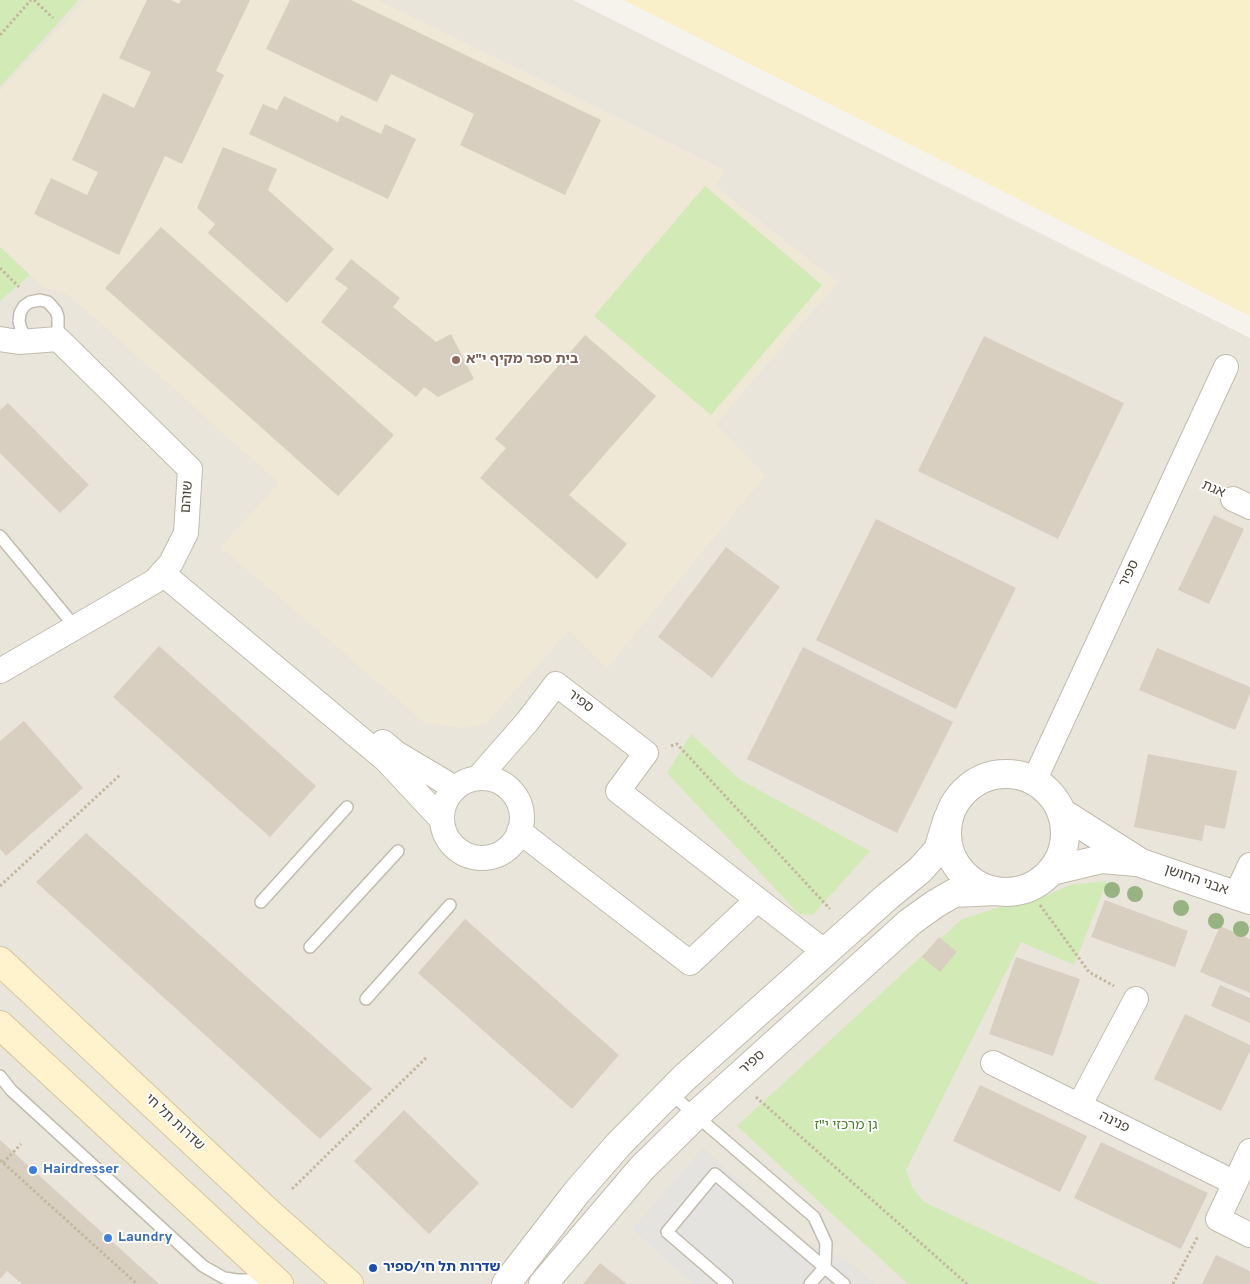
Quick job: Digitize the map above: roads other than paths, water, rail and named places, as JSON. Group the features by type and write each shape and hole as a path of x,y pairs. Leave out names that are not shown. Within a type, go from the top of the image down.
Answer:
{"main road":[{"name":"שדרות תל חי","path":"0,961 269,1213 349,1284"},
{"path":"0,1025 276,1282"}],"street":[{"path":"0,339 19,342 58,339"},
{"name":"שוהם","path":"0,672 154,580 166,568 186,532 190,469 58,339"},
{"name":"ספיר","path":"1034,782 1226,367"},
{"path":"166,568 396,753 455,788"},
{"path":"166,568 386,760 442,820"},
{"name":"ספיר","path":"478,778 527,722 556,684 646,753 618,791 757,900"},
{"path":"506,1284 594,1171 618,1144 670,1093 825,952 920,870 938,850 948,818 955,802 967,788 982,779 999,774 1018,776 1034,782 1050,794 1061,812 1065,832 1062,852 1052,870 1041,881 1027,889 1011,892 996,891 977,885 962,873 951,857 947,838 948,818"},
{"path":"478,778 490,779 501,783 512,792 519,804 522,817 520,831 513,844 491,857 475,857 462,853 452,845 445,834 442,820 448,797 455,788 478,778"},
{"name":"אבני החושן","path":"1061,812 1141,863"},
{"path":"520,831 690,963 757,900 825,952"},
{"name":"אבני החושן","path":"1052,870 1102,859 1141,863 1243,898"},
{"path":"1243,898 1250,865"},
{"name":"ספיר","path":"543,1284 642,1168 696,1115 910,922 954,893 996,891"},
{"path":"1079,1106 1136,999"},
{"name":"פנינה","path":"993,1063 1235,1183"},
{"path":"1250,1151 1218,1219 1250,1235"}],"lane":[{"path":"28,341 21,329 20,313 24,306 30,302 40,300 48,302 56,311 58,317 58,339"},
{"path":"0,536 76,628"},
{"path":"261,902 347,807"},
{"path":"310,947 398,851"},
{"path":"366,998 450,905"},
{"path":"0,1076 11,1090 203,1266 224,1278 276,1282"},
{"path":"670,1093 814,1217 826,1243 825,1267 810,1284"},
{"path":"727,1284 667,1232 716,1174 844,1284"}],"place":[{"name":"בית ספר מקיף י\"א","path":"456,360"},
{"name":"Hairdresser","path":"33,1170"},
{"name":"Laundry","path":"108,1238"},
{"name":"שדרות תל חי/ספיר","path":"373,1268"}],"park label":[{"name":"גן מרכזי י\"ז","path":"846,1126"}]}
